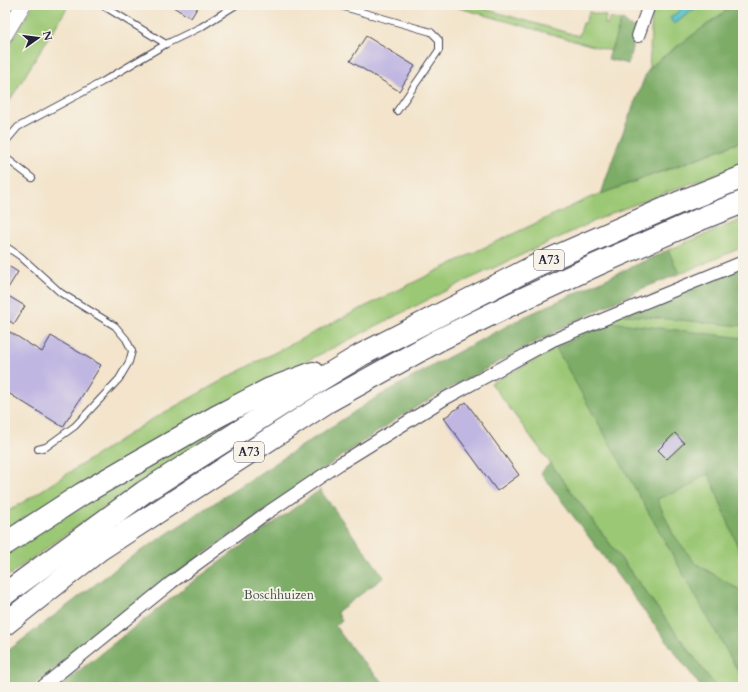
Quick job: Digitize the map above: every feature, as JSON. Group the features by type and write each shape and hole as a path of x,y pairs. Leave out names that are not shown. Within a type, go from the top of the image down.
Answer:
{"highway":[{"name":"A73","path":"5,594 144,492 361,355 535,266 678,203 743,177"},
{"name":"A73","path":"5,624 99,550 327,402 439,340 510,305 703,218 743,202"},
{"name":"A73","path":"5,544 82,494 216,417 270,389 361,355"}],"street":[{"path":"5,35 23,5"},
{"path":"638,36 649,5"},
{"path":"42,687 172,582 261,517 340,464 446,398 553,340 743,262"}],"lane":[{"path":"102,5 166,44"},
{"path":"5,145 7,140 18,127 102,82 166,44 201,27 236,5"},
{"path":"337,5 431,32 439,40 439,50 397,111"},
{"path":"5,156 32,178"},
{"path":"5,246 20,256 61,293 115,326 126,339 132,351 130,362 119,379 74,426 46,448 38,449"}],"green space":[{"path":"33,5 69,5 5,108 5,52"},
{"path":"449,5 471,5 579,36 583,23 585,23 589,12 606,16 605,24 608,24 609,18 621,21 611,51"},
{"path":"655,5 687,5 670,18 674,24 700,5 734,5 660,59 649,69 652,14"},
{"path":"734,5 743,5 743,141 601,194 616,150 649,69 660,59"},
{"path":"623,20 636,31 628,64 608,59 621,21"},
{"path":"743,141 743,164 612,213 461,283 212,409 5,529 5,513 149,421 239,371 479,250 589,198"},
{"path":"743,219 743,247 679,274 668,250"},
{"path":"668,250 679,274 641,289 564,327 401,416 174,575 32,687 5,687 5,653 130,558 374,399 524,317"},
{"path":"743,259 743,687 716,687 491,383 550,352 543,339"},
{"path":"743,264 743,326 625,315"},
{"path":"610,322 743,338 743,560 709,474 700,477 691,486 657,499 673,534 695,563 743,592 743,680 556,348"},
{"path":"296,381 122,495 5,578 5,548"},
{"path":"550,463 716,687 701,687 541,473"},
{"name":"Boschhuizen","path":"320,490 384,577 337,612 342,620 335,626 360,658 388,687 58,687 187,586"}],"water":[{"path":"687,5 699,5 674,24 670,18"}],"building":[{"path":"170,5 199,5 191,18"},
{"path":"366,36 415,66 399,91 350,61"},
{"path":"5,264 18,272 5,293"},
{"path":"5,294 25,306 14,324 5,318"},
{"path":"10,332 42,352 51,336 101,365 63,427 5,391 5,339"},
{"path":"466,402 519,475 497,491 444,418"},
{"path":"675,433 684,443 667,459 658,450"}]}
